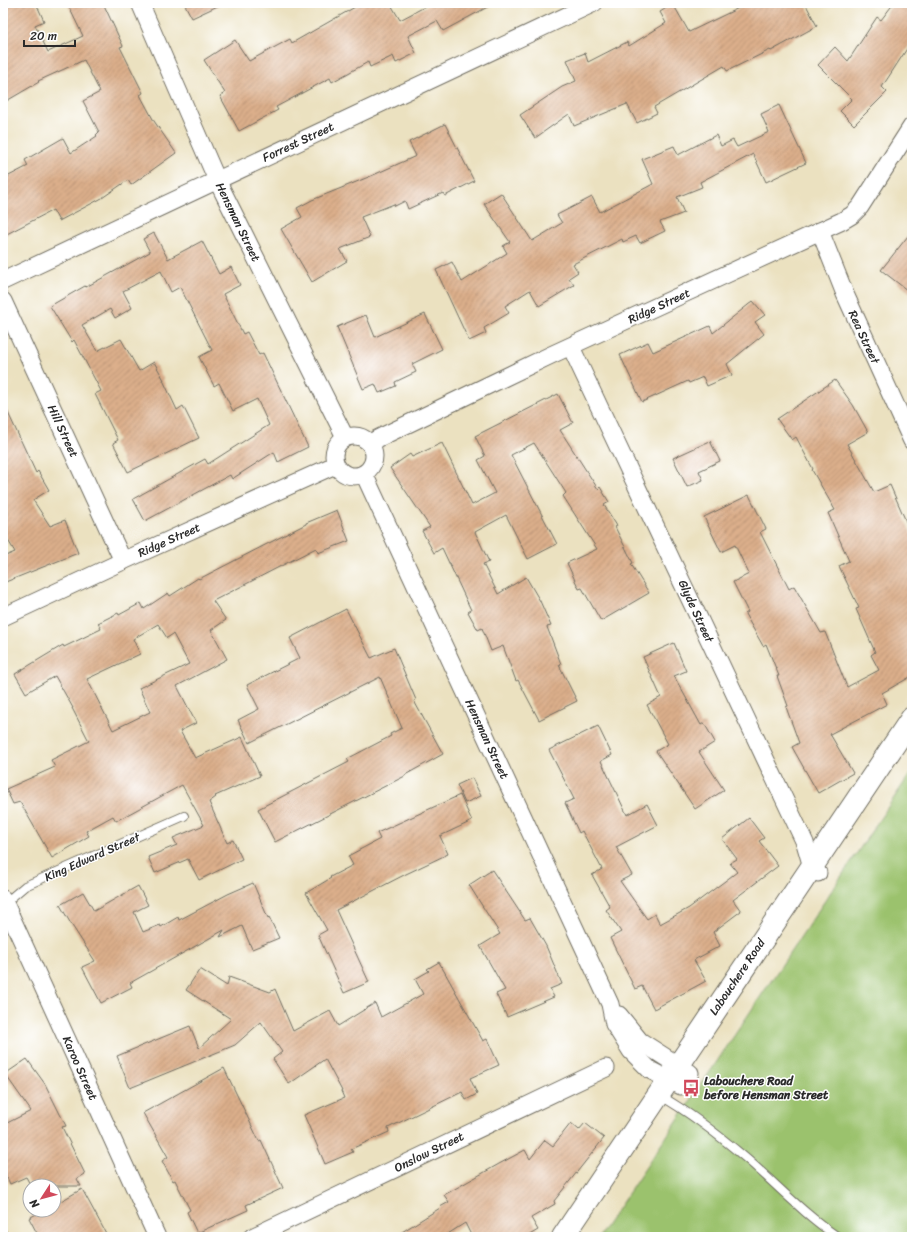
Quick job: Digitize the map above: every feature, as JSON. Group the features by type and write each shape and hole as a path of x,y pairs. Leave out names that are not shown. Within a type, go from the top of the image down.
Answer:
{"main road":[{"name":"Labouchere Road","path":"577,1237 674,1083 816,871 912,718"},
{"name":"Labouchere Road","path":"816,871 912,740"},
{"name":"Labouchere Road","path":"563,1237 674,1083"}],"street":[{"name":"Hensman Street","path":"140,3 217,180 345,437"},
{"name":"Forrest Street","path":"3,282 594,3"},
{"name":"Ridge Street","path":"371,445 377,439 385,435 552,355 842,221 852,215 860,207 912,126"},
{"name":"Rea Street","path":"820,231 845,294 912,442"},
{"name":"Hill Street","path":"3,301 123,561"},
{"name":"Glyde Street","path":"571,347 805,843 816,871"},
{"path":"352,436 363,438 371,445 374,458 371,467 364,474 354,477 342,473 335,465 334,451 339,442 345,437 352,436"},
{"name":"Ridge Street","path":"3,617 335,465"},
{"name":"Hensman Street","path":"364,474 610,1004 614,1024 631,1051 650,1070 674,1083"},
{"name":"Karoo Street","path":"4,902 157,1237"},
{"name":"Onslow Street","path":"252,1237 606,1068"}],"lane":[{"name":"King Edward Street","path":"4,902 25,886 184,816"},
{"path":"674,1083 679,1106 699,1120 747,1159 823,1227 838,1237"}],"green space":[{"path":"912,771 912,1237 599,1237"}],"building":[{"path":"3,3 36,3 44,21 35,25 48,52 83,36 67,3 103,3 123,46 120,47 143,93 140,95 154,121 176,153 131,185 128,180 102,198 59,221 53,210 3,236 3,179 28,166 25,160 63,138 71,153 97,136 96,135 99,132 83,101 100,92 84,60 38,81 39,82 3,103"},
{"path":"184,3 224,3 192,18"},
{"path":"362,3 390,3 400,20 432,3 495,3 443,31 437,21 408,36 416,53 396,63 393,56 370,67 368,62 332,82 330,78 276,107 278,110 239,131 220,96 225,93 204,60 235,40 249,61 290,39 292,43"},
{"path":"749,3 805,3 817,26 771,51 770,50 727,71 724,66 654,107 657,113 637,123 627,104 574,126 569,114 535,138 520,115 562,87 576,81 567,60 585,53 588,62 627,42 629,46 666,23 660,12 673,4 689,32"},
{"path":"894,3 912,3 912,41 882,87 887,92 854,125 840,111 852,99 818,65 835,47 848,61 877,17 881,20"},
{"path":"779,105 806,163 766,182 753,154 700,182 702,187 677,197 684,213 660,222 665,231 640,243 636,236 623,242 622,239 573,264 578,272 569,278 574,285 539,306 530,290 505,306 509,313 484,328 486,333 469,341 436,270 452,262 462,282 507,253 503,246 510,242 484,204 501,193 532,241 562,223 557,215 592,197 600,212 653,184 642,159 674,146 678,155 716,135 721,146 733,140 737,147 769,132 761,114"},
{"path":"445,124 474,181 445,196 443,193 408,209 405,201 395,206 394,204 361,217 370,237 340,249 347,261 312,282 281,229 302,217 297,208 312,200 416,156 409,142"},
{"path":"912,231 912,294 881,270"},
{"path":"154,233 168,259 202,241 219,274 231,267 240,285 223,294 243,334 247,332 259,355 263,353 308,447 278,462 274,452 232,479 230,475 145,521 133,499 205,459 208,464 269,425 257,399 233,411 219,383 214,386 199,357 212,350 180,287 171,292 161,271 123,291 132,308 115,318 110,309 82,325 97,351 121,339 139,371 154,362 164,380 177,410 183,406 199,438 128,472 113,443 118,440 95,394 101,391 74,340 72,342 50,306 150,252 143,239"},
{"path":"753,301 765,315 755,322 764,334 727,364 732,375 707,386 703,377 689,383 688,381 642,402 620,355 648,342 653,352 710,326 713,333"},
{"path":"425,314 442,349 412,364 416,372 395,382 396,386 379,393 375,384 363,389 337,327 366,315 375,337"},
{"path":"835,380 853,405 868,432 847,444 874,492 890,485 912,535 912,676 882,693 887,704 830,734 853,773 818,793 792,747 799,743 786,707 788,706 777,676 779,676 766,644 763,646 745,614 748,612 733,582 749,574 735,545 721,552 704,517 749,495 766,529 760,532 789,589 794,586 821,633 825,632 847,687 879,670 871,655 875,652 856,609 859,608 839,566 849,561 828,513 835,510 812,470 813,469 796,437 792,440 777,419"},
{"path":"558,394 573,423 560,430 598,489 600,487 609,502 604,505 617,526 615,527 633,563 631,564 649,593 601,621 582,588 579,589 567,563 597,549 563,496 566,493 534,443 511,455 557,544 528,559 506,515 475,532 489,562 483,564 498,594 526,577 540,601 551,626 547,627 561,664 559,665 577,701 539,720 518,680 516,681 503,646 491,651 482,628 478,630 468,612 471,610 442,548 434,553 422,531 430,527 390,468 410,454 412,457 442,443 472,505 495,493 478,460 485,456 475,436"},
{"path":"3,402 36,473 38,471 49,490 33,500 50,526 65,520 78,553 3,583 3,557 15,552 3,532"},
{"path":"710,441 720,461 699,471 703,480 687,487 673,458"},
{"path":"337,510 349,541 318,553 316,548 213,601 226,620 211,630 227,659 177,686 196,723 180,731 195,758 242,737 260,776 215,796 216,797 209,802 227,843 233,840 242,859 199,880 188,859 155,873 148,857 177,845 173,838 204,825 182,785 116,821 113,816 86,831 89,836 52,858 20,802 13,804 6,789 55,767 51,760 89,741 55,676 26,693 15,674 63,645 64,647 101,629 98,623 118,613 119,615 141,603 144,609 168,593 170,596 198,578 199,579 306,523","holes":["158,624 167,638 173,634 189,664 139,688 150,712 113,730 87,679 140,654 133,639"]},
{"path":"346,609 371,658 394,648 416,700 414,701 443,754 405,776 275,842 258,809 349,762 347,759 391,736 390,734 402,728 380,677 249,743 238,720 259,709 247,685 300,658 290,638"},
{"path":"674,643 686,671 674,676 701,725 704,723 715,742 699,752 724,790 695,809 656,751 668,744 647,705 661,697 643,657"},
{"path":"598,726 612,755 601,761 627,815 647,804 658,825 616,847 632,875 620,881 647,919 655,914 660,924 689,908 737,872 730,863 737,859 722,839 749,818 764,838 759,841 778,866 733,900 741,911 713,932 720,946 694,960 706,981 654,1009 642,986 635,989 610,938 621,932 606,910 610,907 592,875 602,869 582,831 579,833 565,803 574,799 549,750"},
{"path":"472,778 481,796 465,803 457,785"},
{"path":"460,795 472,821 440,836 448,854 336,910 369,982 344,993 318,935 327,930 306,893 331,878 330,877 353,865 348,856 380,839 377,833"},
{"path":"492,870 525,920 530,918 546,946 562,984 550,989 554,997 507,1017 496,994 505,990 480,946 500,934 469,885"},
{"path":"253,883 268,918 269,917 279,938 252,949 242,926 220,937 224,930 130,983 132,987 101,1003 82,967 95,961 60,905 83,892 94,911 138,886 148,905 134,912 143,932 160,925 161,927 178,917 179,920 228,894"},
{"path":"439,962 483,1041 487,1039 499,1065 470,1078 477,1094 466,1100 462,1092 388,1128 389,1132 351,1149 353,1152 325,1164 304,1115 344,1098 342,1091 325,1059 289,1084 273,1059 282,1052 261,1022 235,1045 130,1088 117,1056 190,1026 199,1048 231,1019 186,990 200,969 227,986 229,977 270,992 275,989 293,1031 330,1011 338,1026 375,1003 381,1017 423,994 415,979 429,971 427,969"},
{"path":"27,1059 45,1084 66,1126 62,1127 85,1174 77,1179 81,1186 62,1186 62,1178 26,1177 10,1184 3,1169 3,1125 31,1111 5,1074"},
{"path":"224,1068 259,1141 261,1140 283,1188 246,1205 248,1210 197,1233 187,1212 190,1210 175,1180 173,1181 162,1161 168,1157 143,1113"},
{"path":"571,1123 579,1130 585,1123 604,1138 554,1201 555,1204 531,1218 538,1230 526,1237 472,1237 465,1223 443,1237 394,1237 449,1202 444,1195 525,1150 530,1159 545,1140 553,1146"},
{"path":"82,1189 108,1237 39,1237 29,1218 62,1218 62,1200"}],"place":[{"name":"Labouchere Road before Hensman Street","path":"691,1088"}]}
